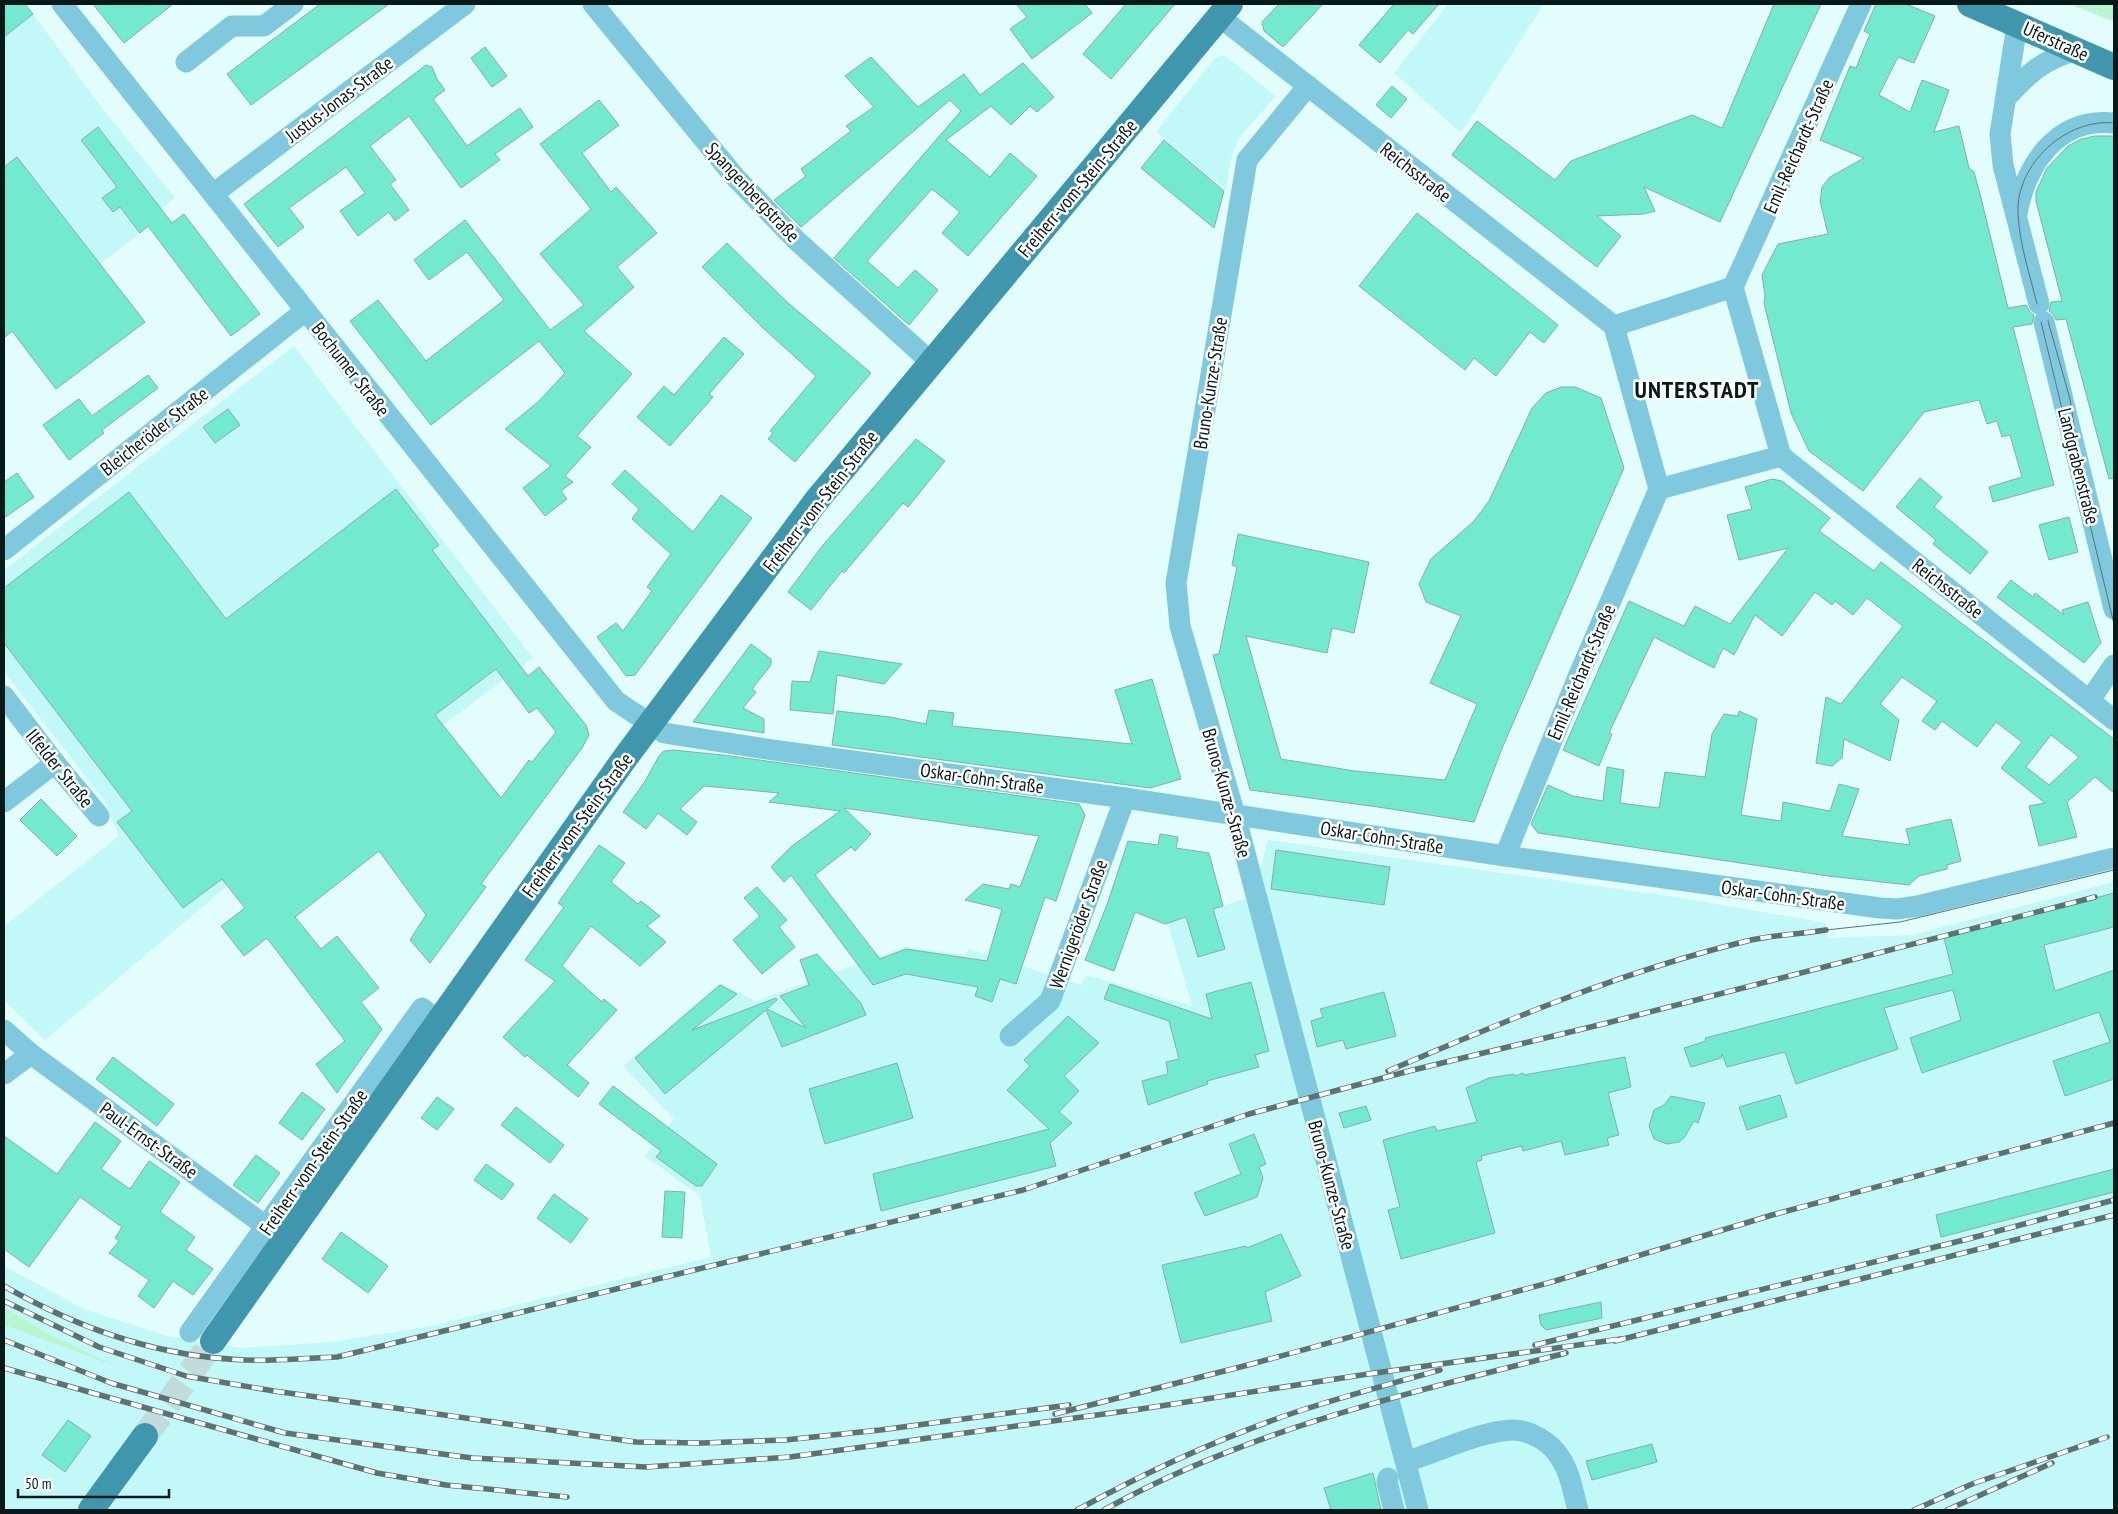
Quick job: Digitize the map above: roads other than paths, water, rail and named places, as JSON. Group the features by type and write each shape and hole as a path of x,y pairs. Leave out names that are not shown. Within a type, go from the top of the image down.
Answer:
{"main road":[{"name":"Uferstraße","path":"1970,4 2114,67"},
{"name":"Freiherr-vom-Stein-Straße","path":"201,1336 440,1022 510,919 650,724 817,500 1225,10"},
{"path":"91,1510 145,1436"}],"street":[{"name":"Bochumer Straße","path":"62,4 616,701 650,724"},
{"path":"186,62 232,26 264,26 293,4"},
{"name":"Justus-Jonas-Straße","path":"213,194 465,4"},
{"name":"Spangenbergstraße","path":"593,4 735,177 796,240 932,363"},
{"name":"Emil-Reichardt-Straße","path":"1733,287 1861,4"},
{"name":"Reichsstraße","path":"1225,10 1308,86 1614,326"},
{"name":"Landgrabenstraße","path":"2017,24 2000,134 2003,165 2017,214 2114,609"},
{"path":"2007,97 2039,67 2052,58 2076,50"},
{"name":"Bruno-Kunze-Straße","path":"1308,86 1247,160 1176,583 1180,626 1235,815 1418,1510"},
{"name":"Landgrabenstraße","path":"2017,214 2022,189 2035,162 2057,140 2082,127 2100,123 2114,123"},
{"path":"1733,287 1781,456 1658,489 1614,326 1733,287"},
{"name":"Bleicheröder Straße","path":"4,550 305,312"},
{"name":"Reichsstraße","path":"1781,456 2114,720"},
{"name":"Emil-Reichardt-Straße","path":"1506,856 1582,668 1658,489"},
{"path":"2090,700 2114,665"},
{"name":"Ilfelder Straße","path":"4,696 55,763 99,816"},
{"name":"Oskar-Cohn-Straße","path":"650,724 664,733 729,743 1125,798 1506,856 1898,909 2114,858"},
{"path":"4,802 55,763"},
{"name":"Wernigeröder Straße","path":"1010,1036 1050,1001 1125,798"},
{"name":"Freiherr-vom-Stein-Straße","path":"201,1336 267,1226 422,1008 440,1022"},
{"name":"Paul-Ernst-Straße","path":"4,1030 31,1054 267,1226"},
{"path":"4,1074 31,1054"},
{"path":"1417,1458 1493,1433 1514,1430 1539,1437 1559,1455 1569,1478 1578,1510"},
{"path":"1388,1478 1387,1482 1394,1510"}],"tunnel":[{"path":"145,1436 213,1341"}],"tram line":[{"path":"2037,304 2019,224 2020,195 2025,178 2047,148 2062,136 2078,128 2096,123 2114,123"},
{"path":"2048,321 2070,399 2077,445"},
{"path":"2041,322 2114,624"},
{"path":"1826,930 1900,922 2114,870"}],"railway":[{"path":"4,1286 91,1328 151,1347 213,1358 245,1360 337,1357 1023,1190 1249,1114 1409,1071 1603,1024 2095,897"},
{"path":"1388,1071 1565,998 1655,967 1747,941 1826,930"},
{"path":"1055,1414 1248,1365 1555,1281 1772,1215 2114,1123"},
{"path":"1535,1345 1968,1239 2114,1200"},
{"path":"1615,1341 2114,1215"},
{"path":"4,1301 99,1347 186,1376 274,1391 636,1442 702,1443 785,1440 880,1430 1069,1405"},
{"path":"4,1340 111,1383 285,1433 472,1458 646,1467 790,1457 1141,1409 1368,1374 1621,1339"},
{"path":"1104,1510 1158,1482 1214,1457 1329,1416 1447,1383 1566,1353"},
{"path":"4,1368 377,1473 446,1485 567,1497"},
{"path":"1077,1510 1158,1468 1270,1421 1316,1405 1440,1370"},
{"path":"1914,1510 1972,1484 2107,1437"},
{"path":"1947,1510 2052,1463"}],"district":[{"name":"UNTERSTADT","path":"1697,390"}]}
